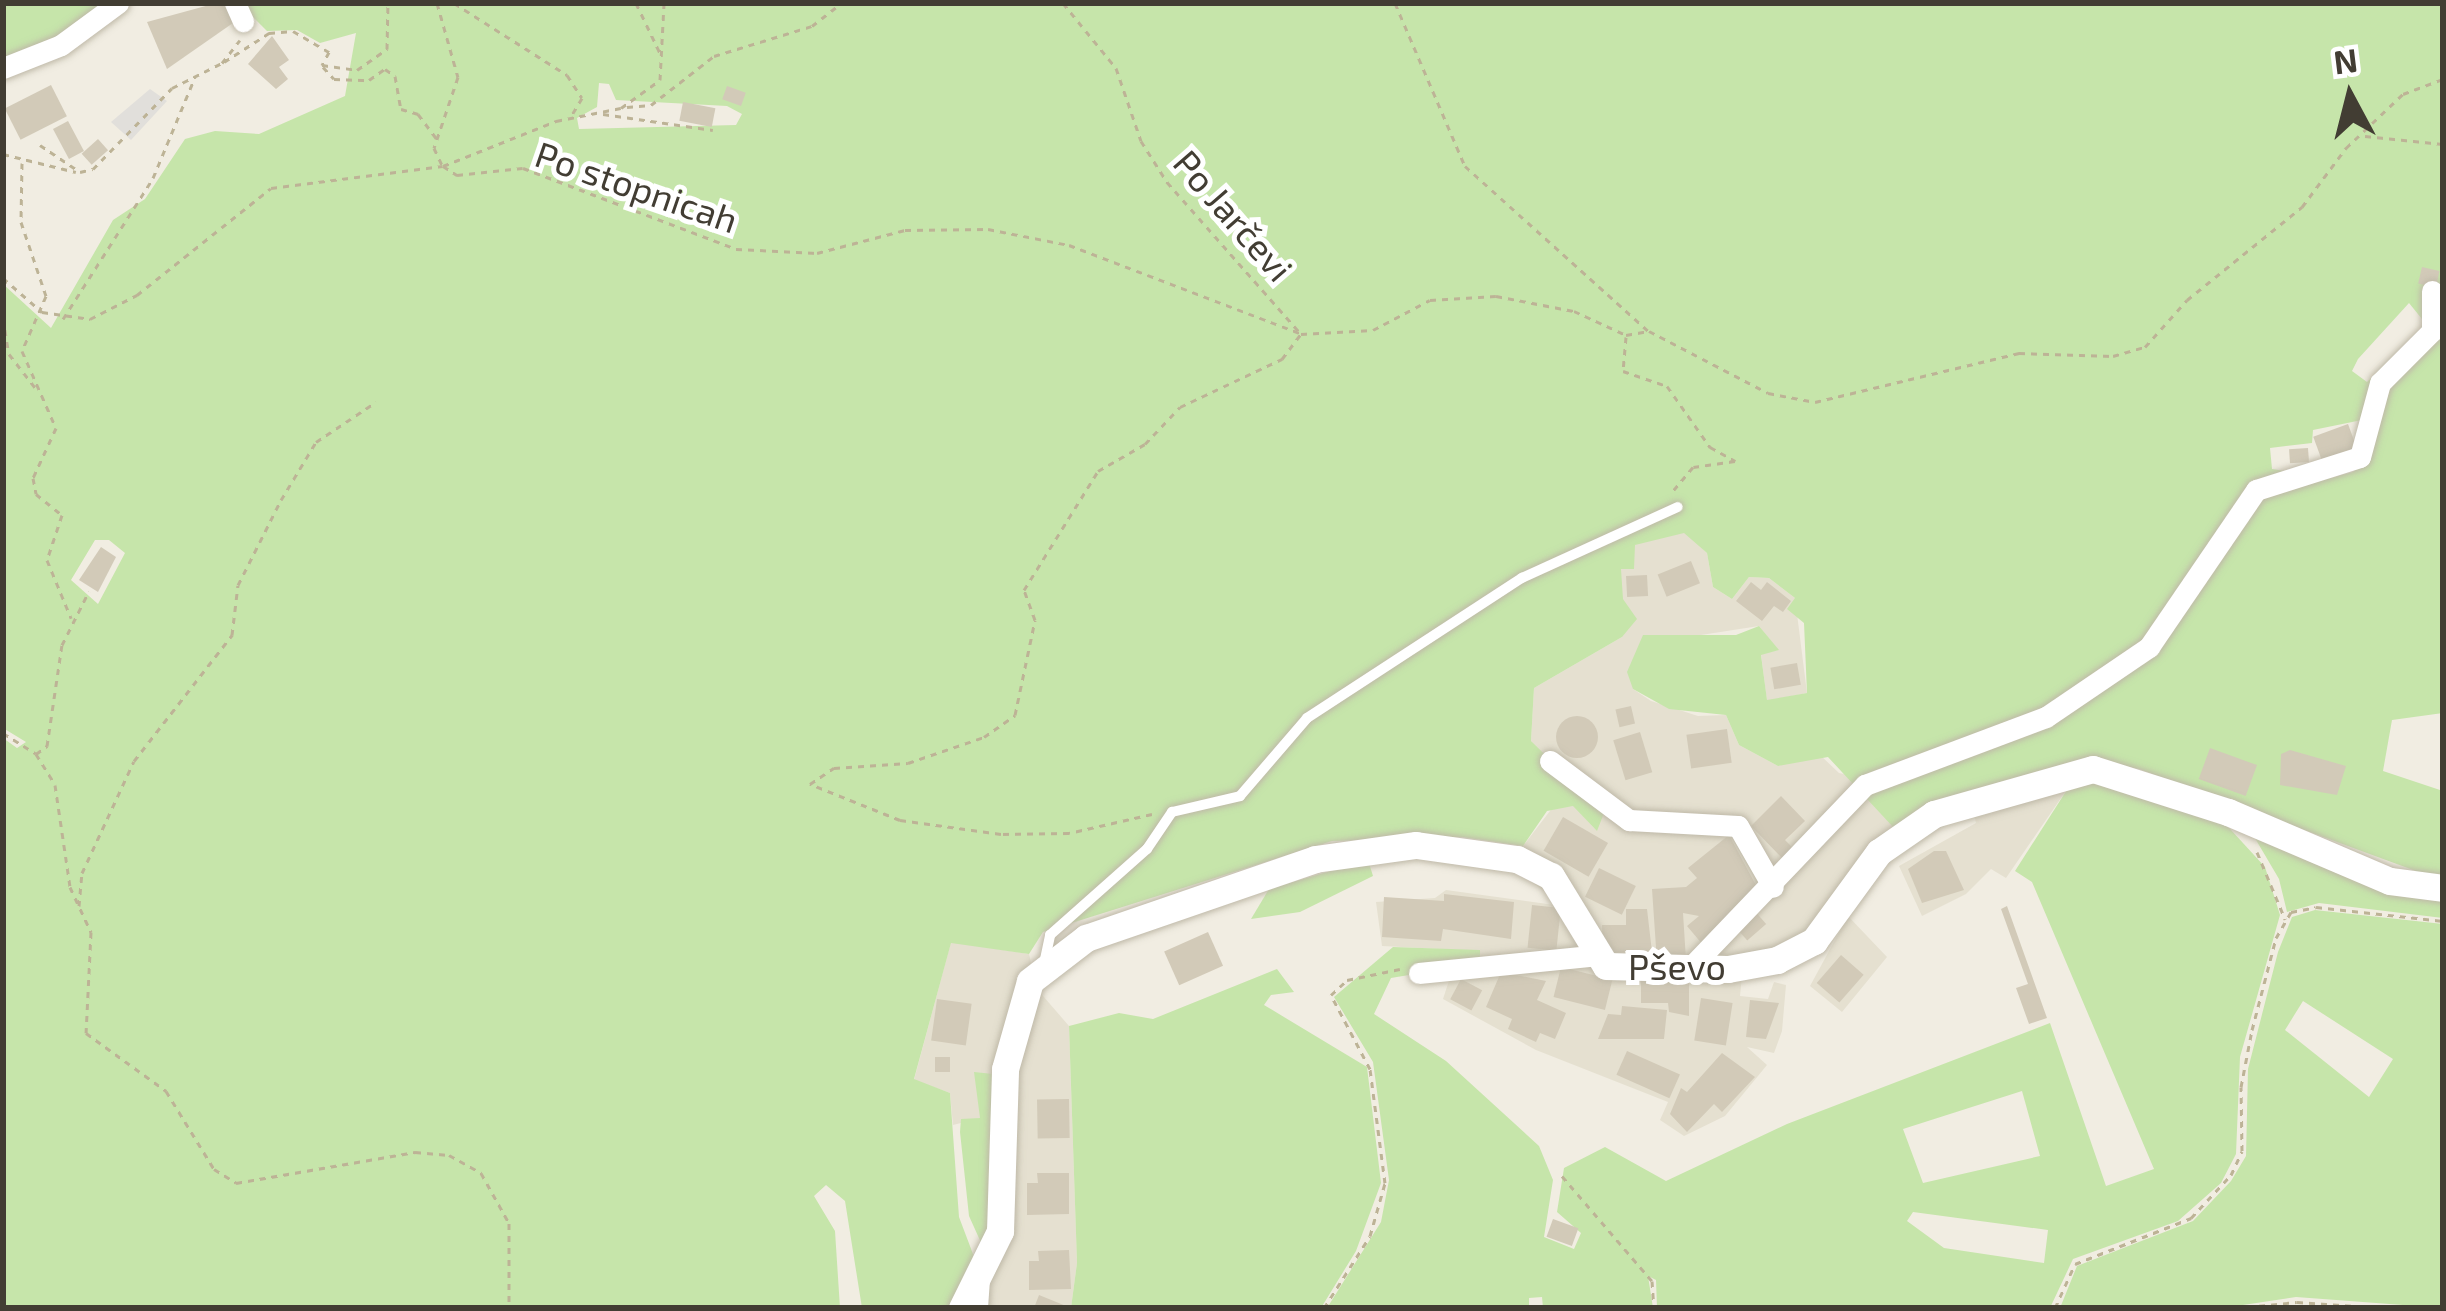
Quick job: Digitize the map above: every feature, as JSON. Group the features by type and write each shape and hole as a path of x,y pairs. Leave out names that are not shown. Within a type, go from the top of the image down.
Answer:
{"street":[{"path":"3,68 62,45 118,3"},
{"path":"1689,969 1773,887 1865,784 2047,717 2149,647 2257,490 2360,457 2380,383 2432,331 2432,291"},
{"path":"1550,760 1629,820 1738,826 1773,887"},
{"name":"Pševo","path":"1044,964 1109,929 1315,859 1416,845 1469,848 1551,876 1598,955 1628,971 1778,960 1814,940 1879,852 1904,831 1968,800 2093,769 2210,805 2390,881 2443,888"},
{"path":"1419,973 1598,955"},
{"path":"962,1308 984,1277 1000,1231 1012,1031 1044,964"}],"lane":[{"path":"1044,964 1050,935 1147,849 1172,812 1240,796 1306,718 1522,578 1678,507"},
{"path":"983,1308 984,1277"}],"path":[{"path":"322,65 356,70 387,49 388,3"},
{"path":"437,3 458,77 438,140"},
{"path":"454,3 568,75 582,98 569,119"},
{"path":"636,3 661,54"},
{"path":"621,108 660,80 664,3"},
{"path":"3,278 42,312 63,319 90,319 137,295 271,188 443,166 569,119 651,105 714,56 812,26 841,3"},
{"name":"Po Jarčevi","path":"1063,3 1116,68 1141,141 1167,182 1301,334"},
{"path":"1395,3 1465,166 1649,331 1768,393 1815,402 2019,352 2113,356 2145,347 2187,300 2302,207 2403,94 2443,79"},
{"path":"222,63 237,47 239,12"},
{"path":"3,154 22,163 92,170 172,88 278,30 329,52 322,65"},
{"path":"322,65 334,79 369,80 386,69 395,76 401,109 418,114 438,140 443,166"},
{"path":"63,319 153,178 196,75"},
{"path":"602,113 713,130"},
{"path":"2363,136 2443,144"},
{"path":"40,145 80,172"},
{"path":"22,163 17,192 46,296 22,351 56,428 33,478 36,494 62,515 47,560 71,618"},
{"name":"Po stopnicah","path":"443,166 457,175 523,168 736,249 817,254 905,230 988,229 1069,244 1301,334"},
{"path":"1172,812 1069,833 1001,834 899,820 810,784 834,768 908,763 984,737 1015,715 1035,620 1024,590 1031,570 1099,471 1145,444 1180,407 1282,358 1301,334 1373,330 1430,300 1496,296 1574,311 1626,334 1649,331"},
{"path":"3,318 9,353 39,393"},
{"path":"1626,334 1623,370 1667,386 1710,447 1735,461 1679,474 1639,521"},
{"path":"79,908 82,873 134,761 232,635 238,585 280,500 316,442 376,402"},
{"path":"37,754 46,746 71,618 88,591"},
{"path":"3,733 37,754 55,785 95,966 82,1008 86,1033 166,1091 214,1169 236,1184 382,1153 449,1155 482,1173 509,1223 509,1308"},
{"path":"2054,1308 2075,1264 2191,1218 2231,1175 2242,1151 2241,1087 2252,1030 2285,921 2269,865 2255,849"},
{"path":"2285,921 2316,907 2443,921"},
{"path":"1324,1308 1370,1236 1385,1183 1370,1069 1331,994 1347,980 1393,968 1419,973"},
{"path":"1562,1176 1652,1282 1654,1308"},
{"path":"2235,1308 2297,1302 2385,1308"}],"shaded area":[{"path":"150,89 167,101 131,140 111,122"},
{"path":"1685,532 1707,553 1713,587 1732,599 1749,577 1769,578 1795,598 1807,693 1767,701 1761,654 1778,650 1759,626 1701,635 1633,689 1651,701 1698,716 1726,715 1739,745 1778,766 1819,754 1839,773 1953,796 2073,765 2070,785 2006,878 1991,869 1966,894 1922,916 1899,866 1976,823 1972,807 1889,855 1847,915 1887,957 1842,1012 1810,986 1841,929 1742,975 1740,996 1768,999 1774,982 1786,985 1782,1031 1774,1053 1747,1047 1767,1065 1725,1116 1684,1136 1660,1120 1668,1102 1536,1050 1443,999 1454,965 1480,951 1382,946 1376,902 1435,898 1446,890 1562,906 1516,869 1523,846 1553,807 1574,806 1596,830 1531,741 1534,688 1622,637 1620,569 1634,544"},
{"path":"951,942 1029,954 1037,989 1069,1026 1077,1263 1071,1308 952,1308 986,1239 980,1118 953,1125 950,1093 914,1080"}],"green space":[{"path":"3,3 105,3 60,39 3,61"},
{"path":"239,3 2443,3 2443,713 2392,720 2383,771 2443,791 2443,881 2139,769 2095,761 1953,796 1894,828 1828,757 1778,766 1739,745 1726,715 1669,709 1633,689 1627,672 1643,635 1736,635 1759,626 1779,650 1761,655 1767,700 1807,693 1804,623 1787,609 1795,598 1769,578 1749,577 1732,599 1713,587 1707,553 1684,533 1635,545 1634,569 1621,569 1623,599 1637,619 1622,637 1534,688 1531,741 1604,813 1597,831 1573,806 1547,811 1523,846 1462,837 1332,841 1043,932 1029,954 951,943 914,1079 950,1093 959,1217 976,1262 952,1308 862,1308 845,1201 826,1185 814,1196 835,1231 840,1308 3,1308 3,738 17,748 26,742 3,728 3,284 51,328 113,220 145,199 185,139 215,131 259,134 345,96 356,33 320,43 297,30 267,31","holes":["599,83 609,84 616,100 727,106 742,114 736,125 579,129 577,118 597,107","2409,303 2426,324 2367,382 2352,371","2362,420 2370,453 2353,472 2331,478 2272,469 2270,448 2312,443 2313,430","95,540 109,540 125,553 98,604 71,580"]},
{"path":"2098,779 2221,819 2265,867 2280,915 2240,1057 2236,1154 2221,1183 2178,1221 2073,1259 2050,1308 1657,1308 1656,1280 1648,1276 1653,1308 1543,1308 1542,1297 1529,1298 1529,1308 1327,1308 1381,1222 1389,1180 1373,1062 1334,997 1393,947 1480,950 1480,963 1391,978 1374,1014 1446,1061 1539,1146 1553,1180 1544,1237 1574,1249 1581,1233 1557,1212 1564,1168 1605,1147 1666,1181 1787,1124 2050,1023 2106,1186 2154,1169 2032,882 2015,871 2070,785","holes":["2022,1091 2040,1156 1923,1183 1903,1129","1913,1212 2048,1230 2044,1263 1944,1248 1907,1221"]},
{"path":"2249,828 2307,861 2443,898 2443,918 2319,903 2287,912 2279,879"},
{"path":"1368,860 1373,876 1300,912 1251,919 1269,889"},
{"path":"2315,910 2443,924 2443,1308 2296,1297 2223,1308 2060,1308 2077,1266 2193,1221 2231,1181 2246,1156 2248,1069 2278,952 2292,917","holes":["2303,1001 2393,1059 2369,1097 2285,1030"]},
{"path":"1277,969 1294,992 1271,995 1264,1005 1367,1067 1381,1183 1356,1251 1321,1308 1071,1308 1077,1263 1069,1026 1119,1013 1153,1019"},
{"path":"974,1072 993,1074 993,1199 983,1247 969,1216 960,1132 961,1119 980,1118"}],"building":[{"path":"213,4 233,8 233,23 167,69 147,22"},
{"path":"272,36 289,60 279,67 288,79 276,89 248,64"},
{"path":"51,85 67,116 21,140 5,109"},
{"path":"727,86 746,93 741,106 722,99"},
{"path":"683,102 715,108 712,127 679,121"},
{"path":"68,121 84,151 69,159 53,129"},
{"path":"98,139 108,150 92,165 82,154"},
{"path":"2422,267 2440,271 2436,288 2418,284"},
{"path":"2348,424 2357,449 2322,462 2313,437"},
{"path":"2308,448 2309,462 2290,463 2289,449"},
{"path":"101,547 116,557 98,592 79,580"},
{"path":"1691,561 1700,583 1667,597 1658,574"},
{"path":"1647,575 1648,596 1627,597 1626,576"},
{"path":"1751,582 1761,590 1767,582 1791,601 1783,612 1774,606 1762,621 1736,601"},
{"path":"1797,663 1801,685 1774,689 1770,668"},
{"path":"1631,706 1635,724 1619,727 1615,710"},
{"path":"1577,716 1592,722 1598,737 1592,752 1577,758 1562,752 1556,737 1562,722"},
{"path":"1727,729 1732,763 1691,768 1686,735"},
{"path":"1640,732 1652,772 1626,780 1613,740"},
{"path":"2210,748 2257,765 2246,796 2199,779"},
{"path":"2290,750 2346,766 2337,795 2280,785 2281,754"},
{"path":"1781,796 1805,821 1785,840 1794,849 1784,860 1751,826"},
{"path":"1563,817 1608,843 1589,877 1544,851"},
{"path":"1729,835 1758,889 1703,945 1687,926 1699,916 1683,913 1686,960 1657,962 1652,889 1686,887 1697,878 1688,868"},
{"path":"1934,851 1946,851 1964,890 1922,903 1908,869"},
{"path":"1599,868 1636,886 1622,915 1585,897"},
{"path":"1444,894 1514,902 1511,939 1443,929 1441,941 1382,937 1384,897 1444,901"},
{"path":"1532,905 1561,908 1556,951 1528,948"},
{"path":"2007,906 2047,1018 2029,1024 2016,988 2028,984 2001,909"},
{"path":"1626,909 1647,909 1652,952 1603,953 1602,925 1626,925"},
{"path":"1753,909 1766,924 1747,940 1734,925"},
{"path":"1208,932 1223,966 1179,985 1164,952"},
{"path":"1841,955 1864,975 1839,1003 1817,983"},
{"path":"1561,967 1612,980 1605,1010 1554,997"},
{"path":"1501,972 1546,981 1537,1000 1566,1013 1555,1039 1540,1033 1536,1042 1508,1029 1512,1019 1486,1007"},
{"path":"1461,979 1482,990 1471,1011 1450,999"},
{"path":"1689,979 1689,1016 1669,1012 1668,1003 1641,1003 1641,980"},
{"path":"1701,998 1733,1003 1726,1045 1694,1040"},
{"path":"937,999 972,1004 966,1045 931,1041"},
{"path":"1750,1000 1779,1003 1766,1039 1746,1037"},
{"path":"1622,1006 1667,1010 1664,1039 1598,1039 1608,1014 1621,1015"},
{"path":"1627,1051 1680,1075 1669,1098 1616,1075"},
{"path":"1722,1053 1755,1077 1722,1112 1714,1104 1687,1132 1670,1114 1681,1088 1687,1092"},
{"path":"935,1057 950,1057 950,1072 935,1072"},
{"path":"1069,1099 1070,1138 1038,1139 1037,1100"},
{"path":"1037,1173 1069,1173 1069,1214 1027,1215 1027,1183 1038,1183"},
{"path":"1553,1219 1578,1228 1572,1246 1547,1237"},
{"path":"1069,1250 1071,1289 1029,1290 1029,1261 1039,1261 1038,1251"},
{"path":"1039,1295 1071,1308 1034,1308"}]}
